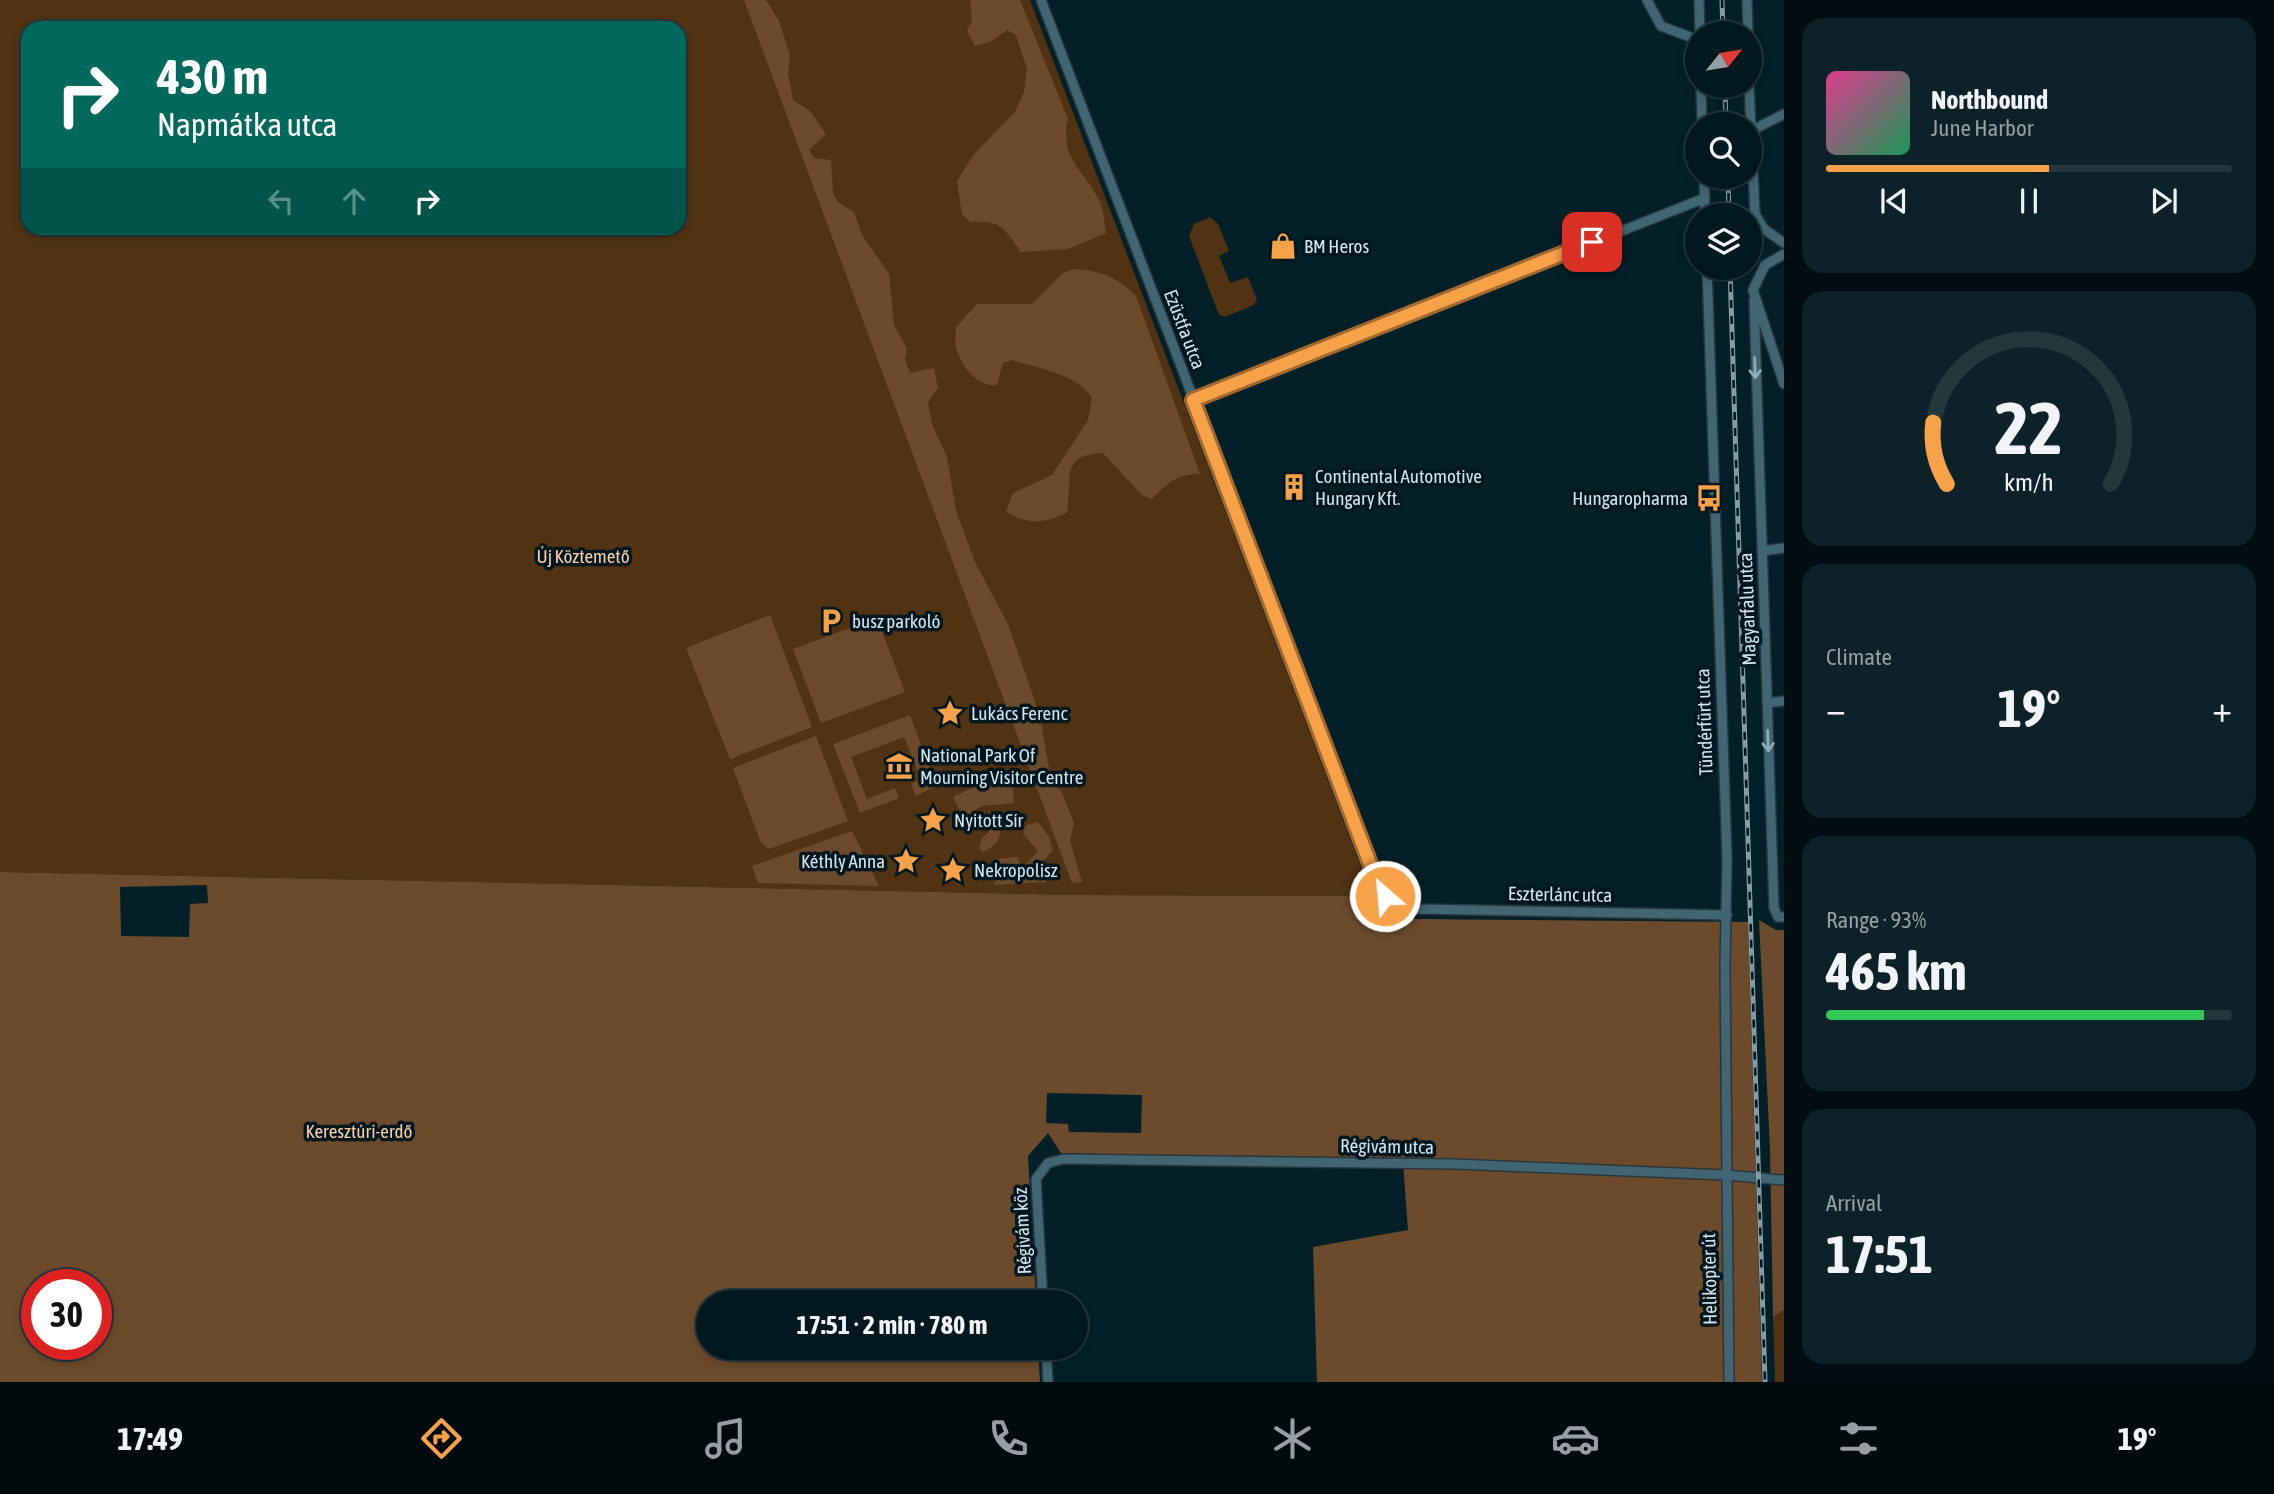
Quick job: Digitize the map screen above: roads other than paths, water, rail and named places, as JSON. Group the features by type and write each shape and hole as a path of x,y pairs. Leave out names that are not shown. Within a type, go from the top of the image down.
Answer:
{"street":[{"name":"Ezüstfa utca","path":"1041,0 1377,882 1393,902"},
{"path":"1647,0 1661,26 1685,35"},
{"path":"1699,0 1700,21"},
{"path":"1746,0 1747,21"},
{"path":"1762,125 1784,114"},
{"path":"1705,189 1705,203"},
{"path":"1754,189 1755,214 1764,229 1784,243"},
{"path":"1193,400 1705,198"},
{"name":"Magyarfalu utca","path":"1781,917 1774,908 1771,841 1753,290 1765,265 1784,254"},
{"name":"Tündérfürt utca","path":"1707,280 1727,915 1726,1175"},
{"path":"1754,300 1784,384"},
{"path":"1762,551 1784,548"},
{"path":"1767,703 1784,701"},
{"path":"1771,841 1784,839"},
{"name":"Eszterlánc utca","path":"1393,902 1416,909 1727,915"},
{"name":"Régivám utca","path":"1048,1163 1063,1159 1455,1164 1726,1175 1784,1180"},
{"name":"Régivám köz","path":"1042,1290 1035,1186 1039,1173 1048,1163"},
{"name":"Helikopter út","path":"1726,1175 1728,1382"},
{"path":"1047,1360 1048,1382"}],"railway":[{"path":"1722,0 1723,21"},
{"path":"1725,98 1726,112"},
{"path":"1728,189 1729,203"},
{"path":"1730,280 1765,1382"}],"place":[{"name":"BM Heros","path":"1283,246"},
{"name":"Continental Automotive Hungary Kft.","path":"1294,487"},
{"name":"Hungaropharma","path":"1709,498"},
{"name":"busz parkoló","path":"831,621"},
{"name":"Lukács Ferenc","path":"950,713"},
{"name":"National Park Of Mourning Visitor Centre","path":"899,766"},
{"name":"Nyitott Sír","path":"933,820"},
{"name":"Kéthly Anna","path":"906,861"},
{"name":"Nekropolisz","path":"953,870"}],"park label":[{"name":"Új Köztemető","path":"583,556"},
{"name":"Keresztúri-erdő","path":"359,1131"}]}
